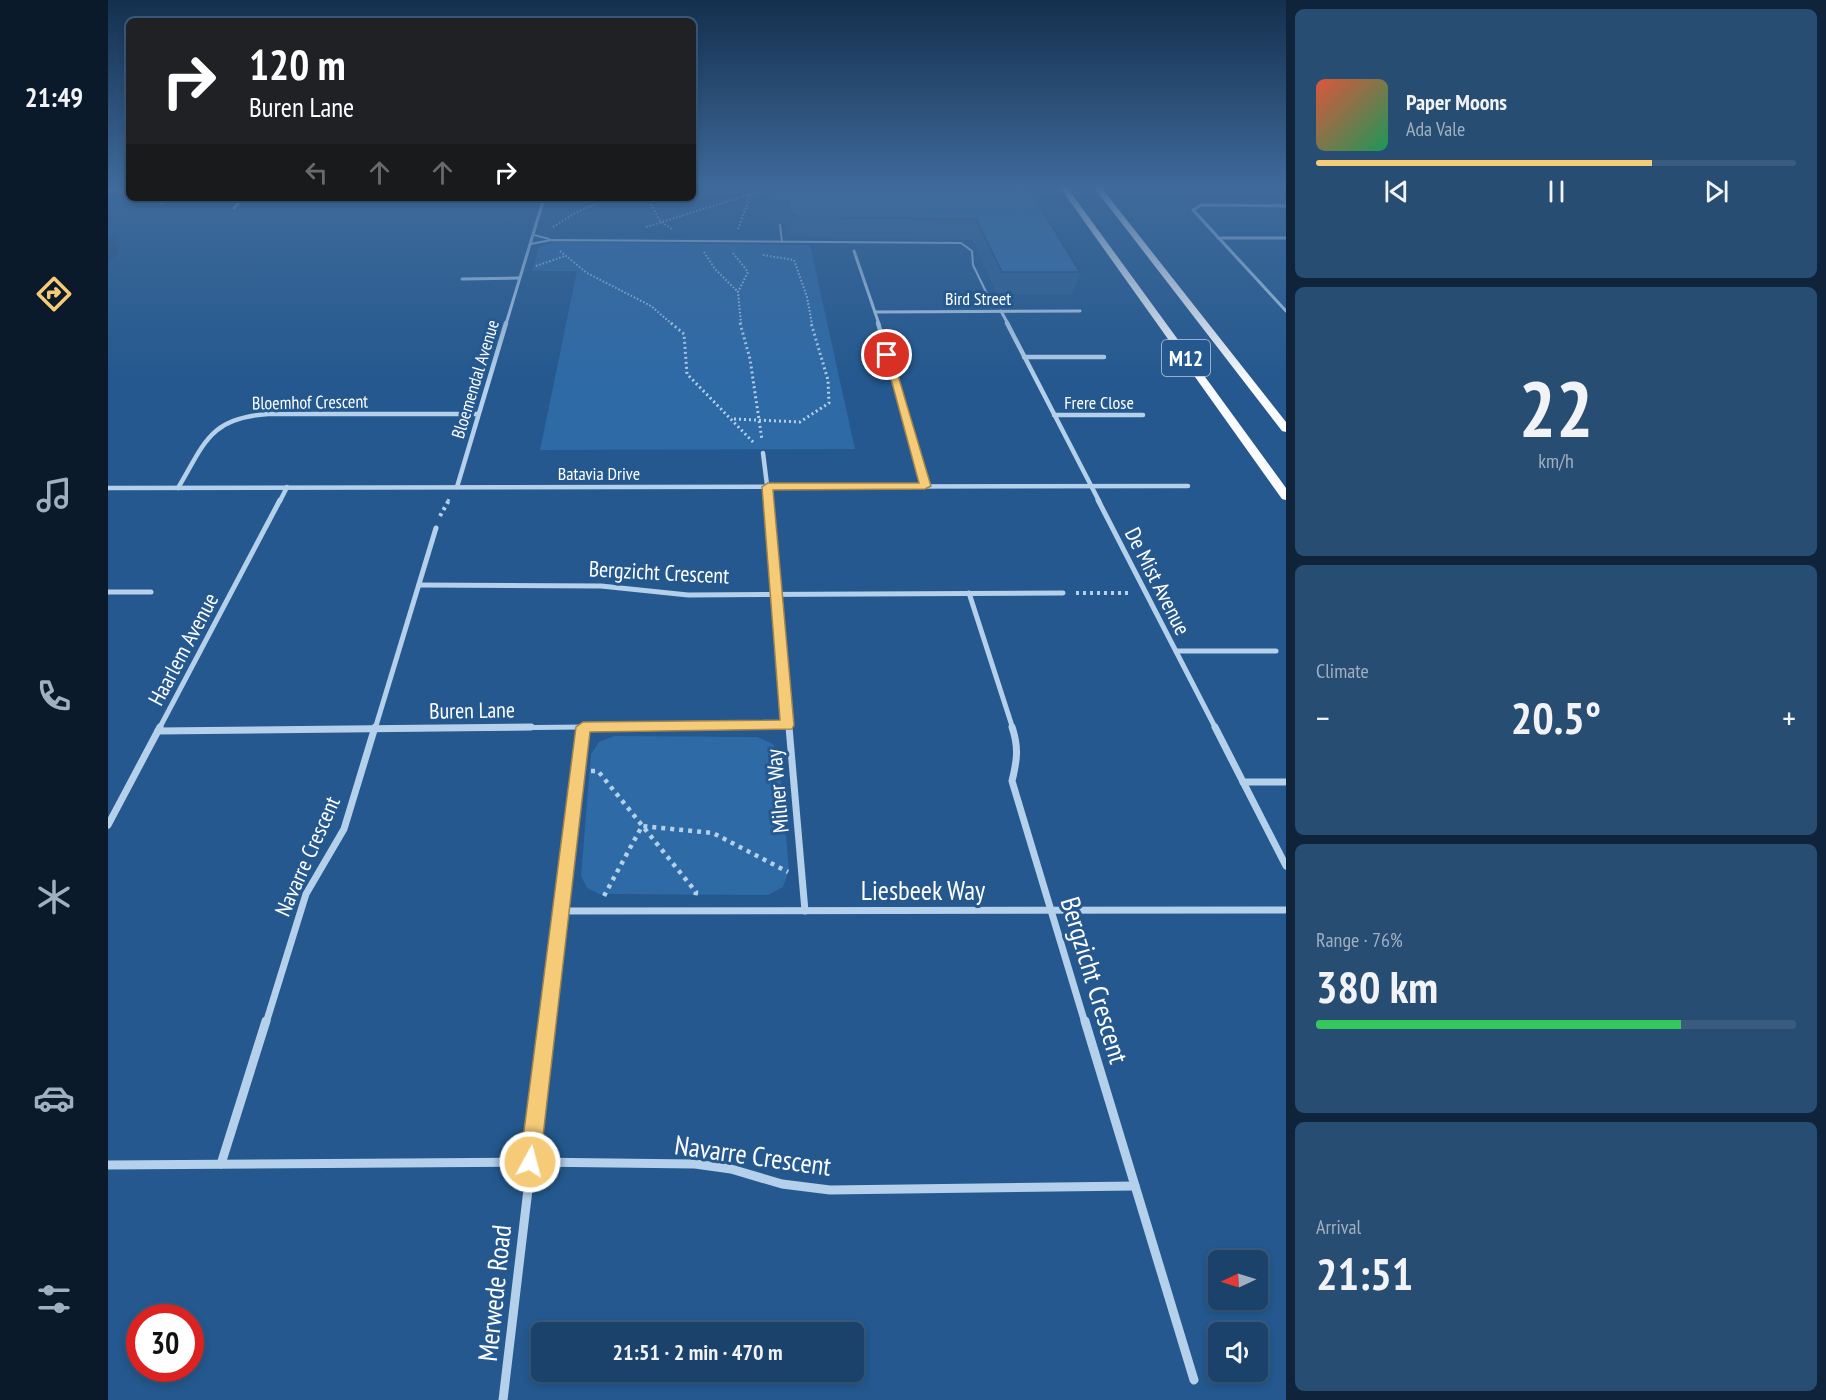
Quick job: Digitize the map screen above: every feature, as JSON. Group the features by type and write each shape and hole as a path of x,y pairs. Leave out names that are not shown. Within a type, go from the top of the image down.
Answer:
{"main road":[{"name":"M12","path":"1109,251 1286,496"},
{"name":"M12","path":"1147,251 1286,429"}],"street":[{"name":"Bloemendal Avenue","path":"457,487 528,251"},
{"path":"854,251 875,312 925,486"},
{"path":"1231,251 1285,308"},
{"path":"462,279 519,278"},
{"name":"De Mist Avenue","path":"1001,311 1286,866"},
{"name":"Bird Street","path":"875,312 1080,311"},
{"path":"1024,357 1104,357"},
{"name":"Bloemhof Crescent","path":"178,488 214,432 222,424 234,419 268,414 478,414"},
{"name":"Frere Close","path":"1054,415 1143,415"},
{"name":"Milner Way","path":"763,453 768,487 805,911"},
{"name":"Batavia Drive","path":"108,488 1188,486"},
{"name":"Haarlem Avenue","path":"108,825 286,488"},
{"name":"Navarre Crescent","path":"221,1164 306,894 316,872 336,845 344,829 436,528"},
{"name":"Bergzicht Crescent","path":"419,585 601,586 666,594 1063,593"},
{"path":"108,592 151,592"},
{"name":"Bergzicht Crescent","path":"969,593 1016,735 1018,758 1012,781 1194,1380"},
{"path":"1176,651 1276,651"},
{"name":"Buren Lane","path":"158,731 787,725"},
{"name":"Merwede Road","path":"503,1400 583,727"},
{"path":"1243,782 1286,782"},
{"path":"108,808 118,806"},
{"name":"Liesbeek Way","path":"561,911 1286,910"},
{"name":"Navarre Crescent","path":"108,1165 530,1162 695,1164 731,1169 782,1184 830,1190 1135,1186"}],"lane":[{"path":"972,251 973,266 989,298"}],"path":[{"path":"561,251 587,273 651,306 684,334 687,374 733,419 763,453"},
{"path":"732,251 748,272 738,292 741,328 750,359 763,453"},
{"path":"733,419 800,422 829,403 828,380 813,333 807,297 794,260 766,256 753,251"},
{"path":"436,528 441,510 457,487"},
{"path":"1063,593 1146,593"},
{"path":"578,770 598,771 696,892 693,911"},
{"path":"642,826 713,833 790,874 801,874"},
{"path":"599,911 604,895 642,826"}],"shaded area":[{"path":"538,251 811,251 855,449 540,450 577,271 532,271"},
{"path":"614,736 757,737 773,744 779,758 789,870 783,887 768,895 599,894 587,888 581,876 591,754 599,742"}],"building":[{"path":"992,251 1067,251 1080,272 1002,272"}],"route":[{"path":"530,1162 583,727 787,725 768,487 925,486 887,355"}]}
